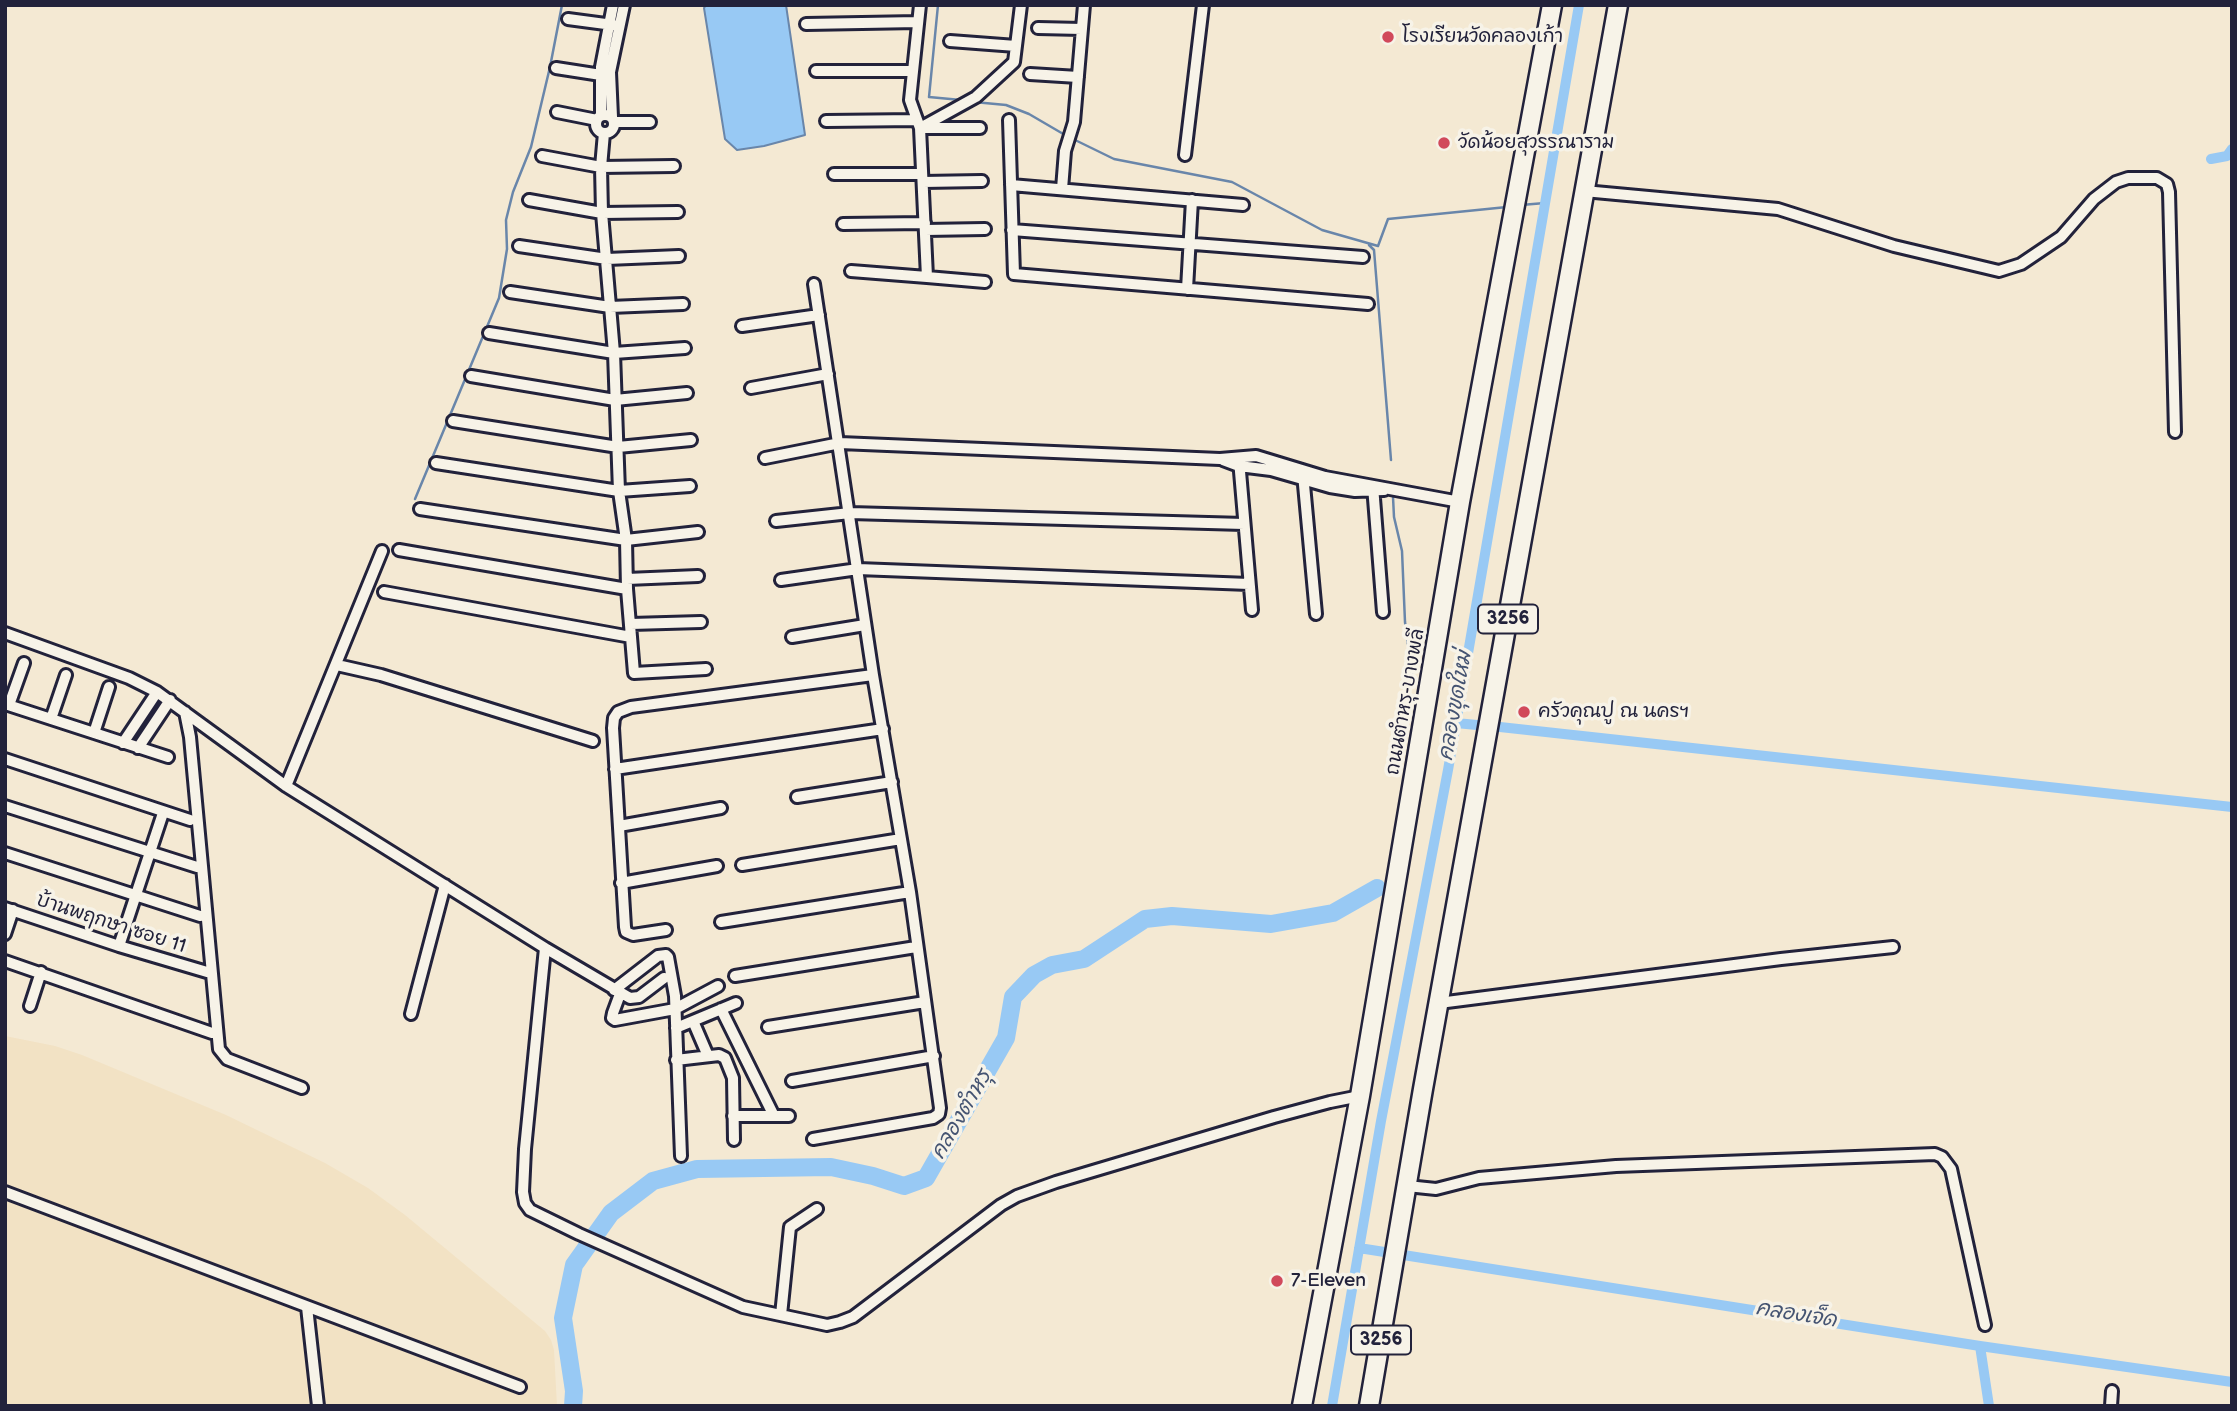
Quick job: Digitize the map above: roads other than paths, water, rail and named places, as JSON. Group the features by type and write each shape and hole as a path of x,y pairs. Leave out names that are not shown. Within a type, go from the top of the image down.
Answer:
{"main road":[{"name":"ถนนตำหรุ-บางพลี","path":"1302,1406 1360,1096 1460,502 1552,5"},
{"name":"3256","path":"1369,1406 1618,5"}],"street":[{"path":"606,118 614,25 612,5"},
{"path":"624,5 614,25 601,75 606,118 612,130 604,133 601,167 614,353 619,491 626,540 634,673 706,669"},
{"path":"920,5 910,100 918,124 928,277"},
{"path":"918,124 954,111 976,97 1014,62 1021,5"},
{"path":"1062,189 1065,150 1074,122 1084,5"},
{"path":"1185,155 1203,5"},
{"path":"568,19 614,25"},
{"path":"806,24 918,22"},
{"path":"1038,28 1082,29"},
{"path":"950,41 1016,46"},
{"path":"556,68 601,75"},
{"path":"817,71 912,71"},
{"path":"1030,74 1078,77"},
{"path":"557,112 650,122"},
{"path":"1009,120 1014,275 1368,304"},
{"path":"826,121 981,128"},
{"path":"542,156 601,167 674,166"},
{"path":"834,174 982,181"},
{"path":"1584,191 1778,209 1894,246 1999,271 2012,268 2031,258 2062,237 2094,199 2116,182 2128,178 2157,178 2166,184 2169,192 2175,432"},
{"path":"1011,185 1243,205"},
{"path":"529,200 603,213 678,212"},
{"path":"1187,289 1192,200"},
{"path":"844,224 985,229"},
{"path":"1013,229 1363,257"},
{"path":"519,246 607,259 679,256"},
{"path":"852,271 985,282"},
{"path":"813,1139 933,1118 939,1114 940,1108 910,892 865,625 840,443 814,284"},
{"path":"510,292 610,307 683,304"},
{"path":"741,327 819,315"},
{"path":"489,332 614,353 685,348"},
{"path":"751,388 828,374"},
{"path":"471,376 615,400 687,393"},
{"path":"453,421 618,447 691,439"},
{"path":"765,458 840,443 1220,459 1303,475 1343,489 1388,489 1460,502"},
{"path":"1239,461 1252,610"},
{"path":"436,463 619,491 690,486"},
{"path":"1303,475 1316,614"},
{"path":"1373,488 1384,612"},
{"path":"420,509 626,540 698,532"},
{"path":"776,521 850,513 1244,524"},
{"path":"399,550 627,584 698,576"},
{"path":"286,786 382,551"},
{"path":"781,580 858,569 1249,584"},
{"path":"384,592 631,637"},
{"path":"631,624 701,622"},
{"path":"792,637 865,625"},
{"path":"5,633 129,678 157,692 286,786 617,992 634,999 664,978"},
{"path":"24,663 7,705 168,757"},
{"path":"337,665 593,741"},
{"path":"51,719 66,675"},
{"path":"666,930 633,936 626,932 613,728 618,712 631,707 873,675"},
{"path":"94,733 109,687"},
{"path":"123,743 157,692"},
{"path":"138,748 170,700"},
{"path":"185,712 219,1049 227,1059 302,1088"},
{"path":"615,769 883,729"},
{"path":"5,759 190,820"},
{"path":"797,797 892,782"},
{"path":"5,806 197,866"},
{"path":"619,826 721,808"},
{"path":"119,946 163,813"},
{"path":"741,865 901,839"},
{"path":"5,853 200,916"},
{"path":"621,883 717,866"},
{"path":"411,1014 445,885"},
{"path":"721,922 910,892"},
{"path":"5,934 9,909"},
{"name":"บ้านพฤกษา ซอย 11","path":"9,909 207,972"},
{"path":"735,976 916,947"},
{"path":"1439,1003 1893,947"},
{"path":"545,948 527,1120 523,1192 525,1203 530,1210 743,1307 827,1325 853,1317 1001,1205 1017,1196 1263,1121 1360,1096"},
{"path":"681,1156 675,1009 673,983 666,955 658,956 617,992 612,1013 615,1020 675,1009 718,986"},
{"path":"5,961 212,1033"},
{"path":"30,1006 41,972"},
{"path":"768,1027 925,1002"},
{"path":"676,1028 736,1003"},
{"path":"721,1009 774,1116"},
{"path":"693,1021 708,1056"},
{"path":"676,1060 719,1055 725,1058 731,1069 733,1082 734,1140"},
{"path":"792,1081 934,1056"},
{"path":"733,1082 757,1079"},
{"path":"733,1116 789,1116"},
{"path":"1407,1186 1436,1189 1479,1178 1616,1166 1935,1154 1942,1157 1951,1170 1985,1325"},
{"path":"5,1192 520,1387"},
{"path":"781,1315 790,1227 817,1209"},
{"path":"307,1307 318,1406"},
{"path":"2111,1406 2112,1391"}],"water":[{"path":"706,5 786,5 805,135 737,150 725,139 704,8"}],"waterway":[{"path":"415,499 499,298 507,249 506,220 513,192 531,147 562,5"},
{"path":"938,5 929,97 961,100"},
{"name":"คลองขุดใหม่","path":"1332,1406 1381,1121 1448,770 1579,5"},
{"path":"974,102 1006,105 1029,114 1065,135"},
{"path":"1071,138 1114,159 1232,182 1322,230 1378,246 1388,219 1507,207"},
{"path":"2211,159 2227,156 2232,149"},
{"path":"1521,205 1545,203"},
{"path":"1369,245 1374,250 1391,460"},
{"path":"1393,497 1394,517 1402,551 1405,622 1413,681"},
{"path":"1456,723 1477,725"},
{"path":"1500,727 2232,807"},
{"name":"คลองตำหรุ","path":"573,1406 574,1391 563,1318 574,1265 611,1213 653,1181 697,1169 831,1167 904,1186 926,1178 1006,1038 1013,997 1034,975 1052,965 1084,959 1145,919 1172,916 1271,924 1333,913 1377,888"},
{"name":"คลองเจ็ด","path":"1359,1248 1980,1346 2232,1382"},
{"path":"1980,1346 1989,1406"}],"place":[{"name":"โรงเรียนวัดคลองเก้า","path":"1388,37"},
{"name":"วัดน้อยสุวรรณาราม","path":"1444,143"},
{"name":"ครัวคุณปู ณ นครฯ","path":"1524,712"},
{"name":"7-Eleven","path":"1277,1281"}]}
